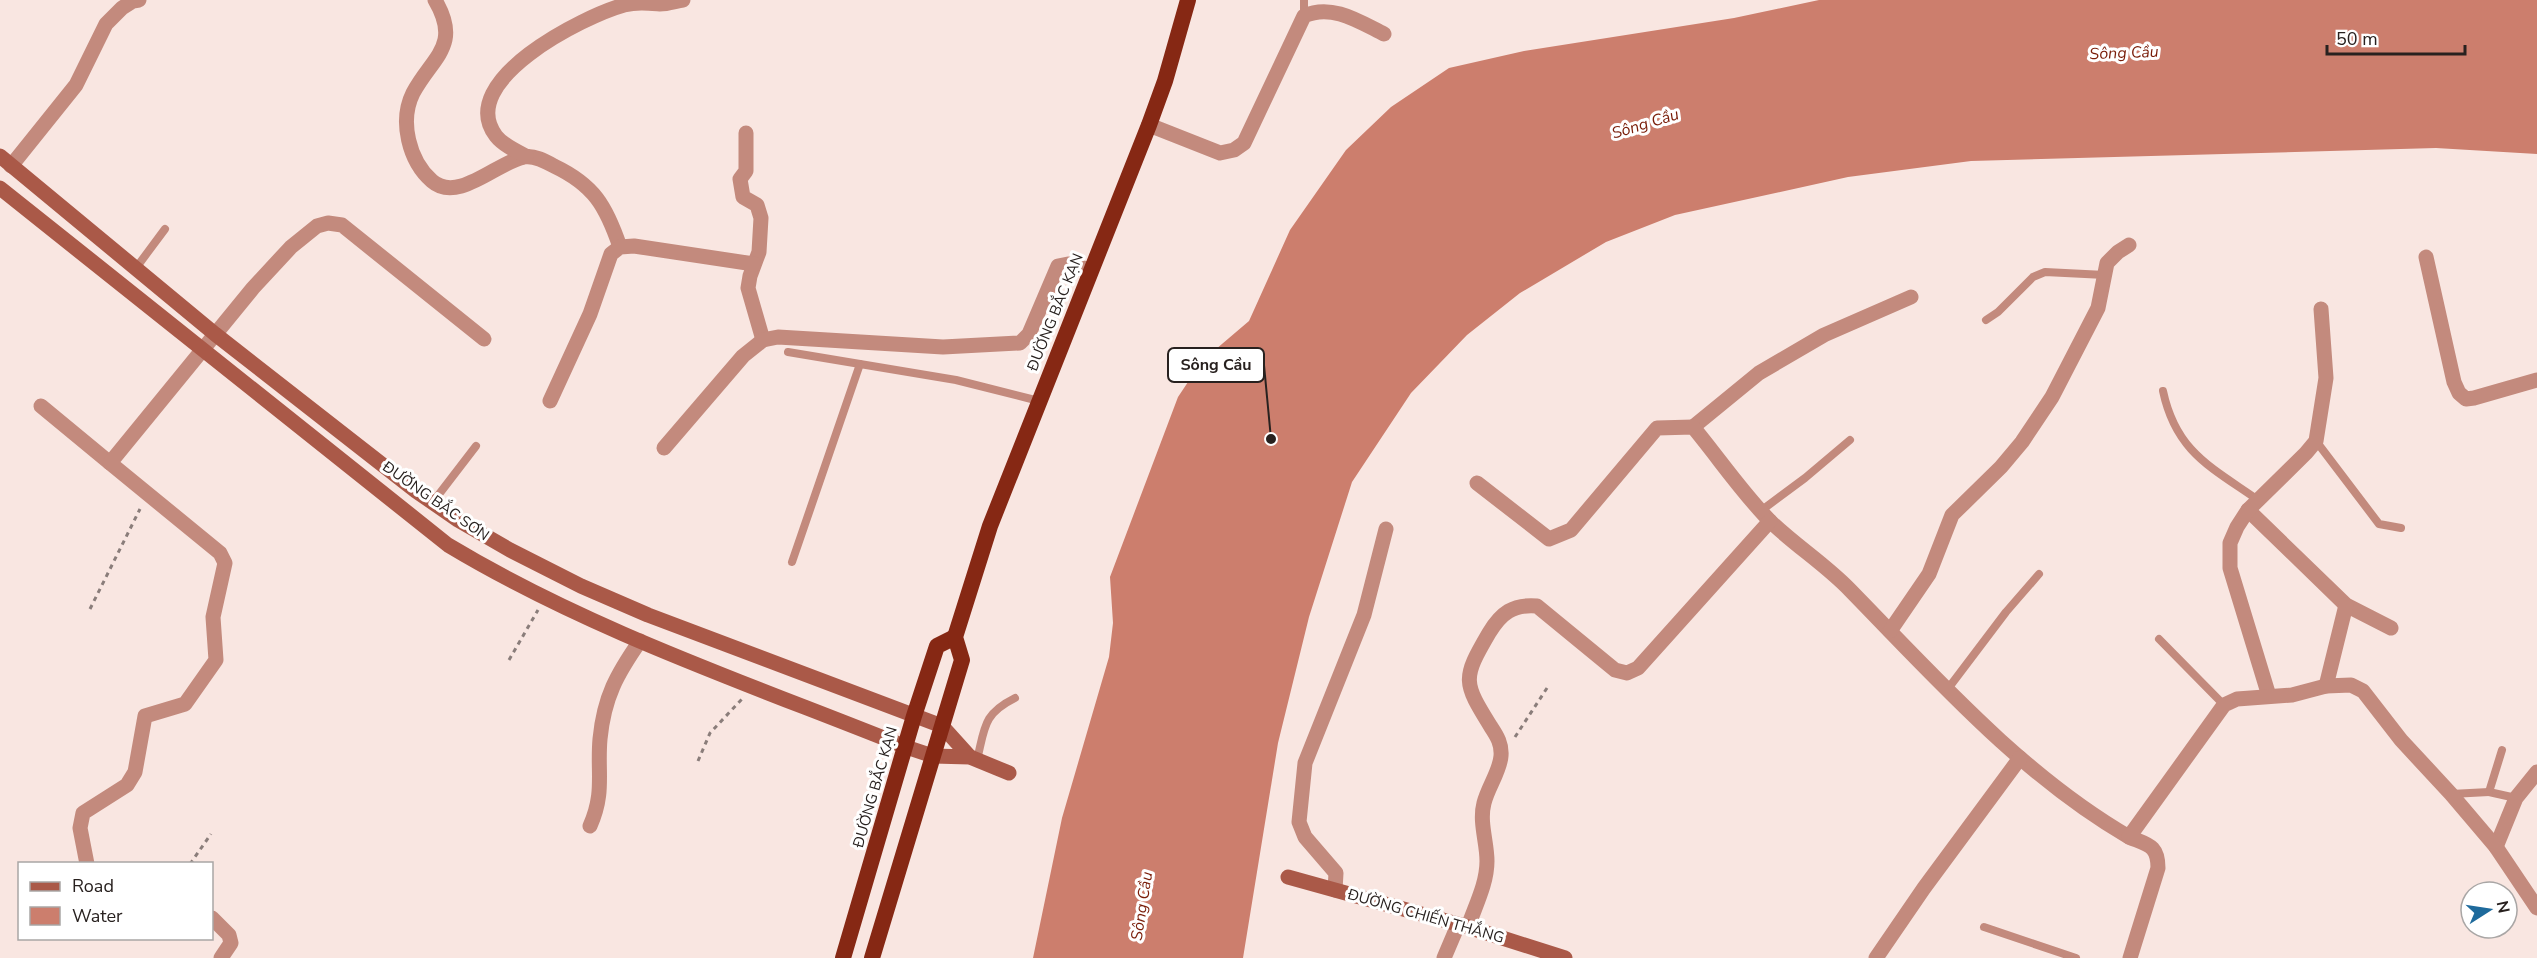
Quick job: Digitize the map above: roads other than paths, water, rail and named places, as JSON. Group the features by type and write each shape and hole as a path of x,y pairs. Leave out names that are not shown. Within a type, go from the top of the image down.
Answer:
{"highway":[{"name":"ĐƯỜNG BẮC KẠN","path":"872,958 962,660 955,637 990,526 1149,125 1188,0"},
{"name":"ĐƯỜNG BẮC KẠN","path":"843,958 914,716 938,646 955,637"}],"main road":[{"name":"ĐƯỜNG BẮC SƠN","path":"6,161 215,334 433,502 510,550 581,586 659,620 942,726"},
{"name":"ĐƯỜNG BẮC SƠN","path":"0,188 448,545 497,575 640,641 906,747 933,756 974,758"},
{"path":"942,726 974,758 1009,773"},
{"name":"ĐƯỜNG CHIẾN THẮNG","path":"1288,877 1463,926 1565,958"}],"street":[{"path":"6,161 76,85 106,24 122,8 139,0"},
{"path":"435,0 442,12 445,47 413,94 407,122 411,154 433,182 452,188 474,182 513,160 526,156"},
{"path":"620,247 609,217 597,195 575,176 541,159 526,156 496,137 490,125 487,108 499,84 521,59 571,27 622,6 645,1 662,4 683,0"},
{"path":"1149,125 1220,153 1234,150 1244,142 1304,8 1351,17 1384,34"},
{"path":"746,133 746,171 740,179 741,193 743,197 757,205 761,218 759,252 748,288 763,340"},
{"path":"110,463 252,288 308,231 328,223 342,225 484,339"},
{"path":"1890,631 1929,574 1952,514 2001,467 2022,442 2052,397 2083,342 2098,308 2108,263 2118,252 2129,245"},
{"path":"550,401 590,314 611,254 620,247 634,246 754,264"},
{"path":"2426,257 2454,382 2459,393 2466,399 2474,398 2537,380"},
{"path":"664,448 743,356 763,340 778,337 943,347 1020,343 1029,334 1058,266 1068,264 1091,270"},
{"path":"1477,483 1549,539 1571,530 1657,428 1693,427 1759,373 1824,335 1911,297"},
{"path":"2269,696 2230,568 2230,543 2237,527 2253,505 2316,441 2326,378 2321,309"},
{"path":"41,406 220,553 225,563 213,617 216,660 185,704 145,716 135,772 127,785 83,813 80,828 87,862"},
{"path":"1693,427 1766,516 1842,582 1947,690 2020,758 2103,822 2153,847 2158,854 2158,868 2130,958"},
{"path":"2253,505 2346,605 2391,628"},
{"path":"1444,958 1463,926 1484,880 1487,861 1482,825 1483,803 1501,758 1500,742 1470,693 1468,676 1474,659 1490,632 1508,610 1521,605 1537,606 1615,670 1627,673 1638,668 1766,516"},
{"path":"1335,890 1336,873 1305,837 1299,822 1305,763 1365,615 1386,529"},
{"path":"2326,686 2346,605"},
{"path":"590,826 601,792 600,739 610,690 617,673 640,641"},
{"path":"2129,837 2224,705 2237,699 2292,694 2326,686 2351,685 2363,690 2401,740 2496,847 2537,908"},
{"path":"1876,958 1924,888 2020,758"},
{"path":"2496,847 2517,798 2537,772"},
{"path":"213,919 229,935 231,943 221,958"}],"lane":[{"path":"136,268 165,229"},
{"path":"1986,320 1998,312 2032,278 2045,272 2105,275"},
{"path":"788,352 956,380 1039,401"},
{"path":"792,562 860,364"},
{"path":"2163,391 2168,413 2181,438 2198,458 2253,505"},
{"path":"1766,516 1805,478 1850,440"},
{"path":"2316,441 2379,524 2401,528"},
{"path":"433,502 476,446"},
{"path":"1947,690 2006,612 2039,574"},
{"path":"2158,639 2224,705"},
{"path":"974,758 988,719 999,707 1015,698"},
{"path":"2489,792 2502,750"},
{"path":"2451,794 2489,792 2517,798"},
{"path":"1984,927 2076,958"}],"water":[{"name":"Sông Cầu","path":"1819,0 2537,0 2537,154 2436,148 1971,161 1848,177 1675,215 1606,242 1520,293 1467,335 1411,393 1352,482 1309,617 1278,743 1243,958 1033,958 1062,818 1109,657 1113,623 1110,577 1178,397 1202,361 1249,321 1290,230 1346,150 1391,107 1449,68 1524,51 1734,18"}],"place":[{"name":"Sông Cầu","path":"1271,439"}]}
